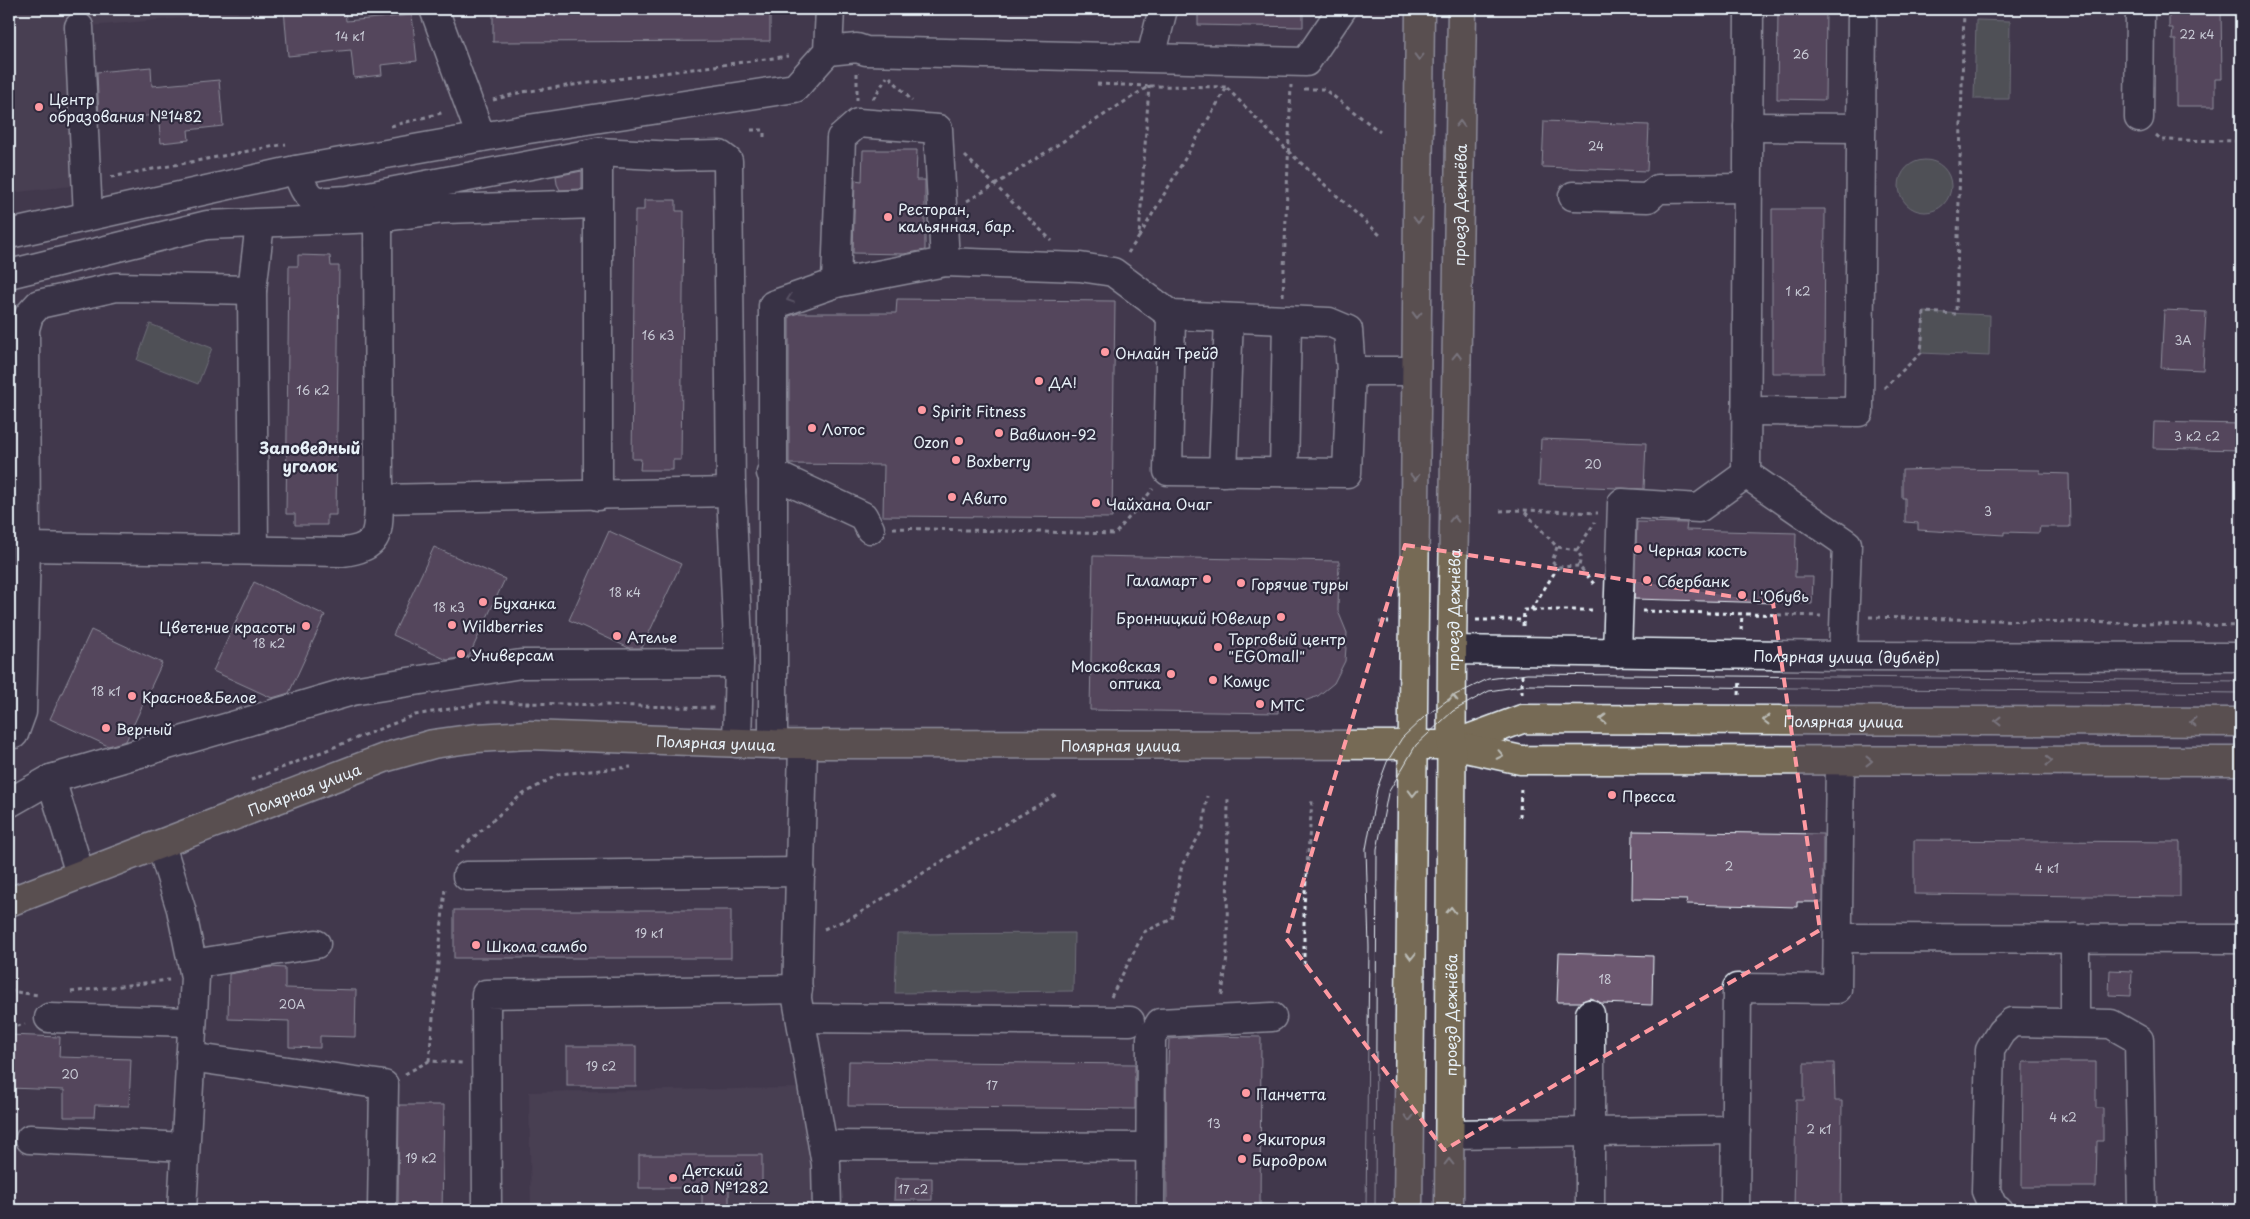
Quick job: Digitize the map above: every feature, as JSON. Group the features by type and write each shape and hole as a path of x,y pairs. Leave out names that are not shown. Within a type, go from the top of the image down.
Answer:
{"main road":[{"path":"1408,1210 1420,9"},
{"name":"проезд Дежнёва","path":"1449,1210 1452,650 1462,9"},
{"name":"Полярная улица","path":"1452,745 1522,719 2241,722"},
{"name":"Полярная улица","path":"9,902 387,757 432,744 476,738 529,735 803,745 1413,744 1452,745 1520,760 1840,762 2241,761"}],"street":[{"path":"434,9 481,137"},
{"path":"9,234 296,170 481,137 795,88 828,51 830,9"},
{"path":"1151,57 1163,9"},
{"path":"828,51 861,49 1306,62 1342,9"},
{"path":"1746,474 1749,9"},
{"path":"1746,411 1859,412 1862,9"},
{"path":"2139,118 2140,9"},
{"path":"79,27 88,216"},
{"path":"836,283 841,138 858,123 938,129 945,262"},
{"path":"1748,127 1861,128"},
{"path":"296,170 308,197 317,201 348,200 598,152 675,156 720,155 728,161 731,492 739,663 737,743"},
{"path":"598,152 598,496"},
{"path":"1573,196 1648,198 1658,189 1748,188"},
{"path":"9,274 207,225 378,218 444,208 597,204"},
{"path":"26,547 254,549 342,552 361,550 372,542 378,526 379,499 378,218"},
{"path":"254,549 252,290 260,224"},
{"path":"773,744 771,472 773,305 836,283 945,262 1080,267 1113,272 1171,315 1329,322 1348,330 1350,371 1347,473 1168,471 1171,315"},
{"path":"9,734 14,734 22,712 26,547 26,329 29,315 40,304 116,287 252,290"},
{"path":"1223,472 1229,318"},
{"path":"1284,472 1285,321"},
{"path":"1350,371 1416,370"},
{"path":"771,472 863,516 879,529"},
{"path":"1617,653 1622,504 1699,508 1746,474"},
{"path":"1746,474 1847,544 1843,656"},
{"path":"379,499 731,492"},
{"name":"Полярная улица (дублёр)","path":"1452,650 1843,656 2241,657"},
{"path":"9,803 52,779 352,691 521,664 739,663"},
{"path":"803,745 798,989 801,1018 826,1164 827,1210"},
{"path":"1735,1210 1738,988 1837,989 1840,762"},
{"path":"52,779 80,874"},
{"path":"161,845 181,909 194,970 182,1210"},
{"path":"461,865 801,872"},
{"path":"1838,938 2241,939"},
{"path":"2075,938 2075,1023"},
{"path":"194,970 316,944"},
{"path":"487,1210 486,994 798,989"},
{"path":"45,1007 192,1022"},
{"path":"1590,1014 1590,1210"},
{"path":"1150,1210 1151,1038 1160,1023 1272,1017"},
{"path":"801,1018 1130,1021"},
{"path":"1998,1210 1992,1207 1986,1191 1990,1050 2001,1032 2012,1022 2111,1024 2139,1040 2142,1210"},
{"path":"190,1057 384,1085 382,1210"},
{"path":"1450,1134 1736,1130"},
{"path":"30,1139 185,1146"},
{"path":"823,1144 1150,1147"}],"path":[{"path":"1859,412 1921,353 1924,312 1956,314 1964,9"},
{"path":"861,49 913,102"},
{"path":"858,123 861,49"},
{"path":"1139,237 1151,57"},
{"path":"1113,272 1139,237 1227,87 1232,60"},
{"path":"1285,321 1290,153 1290,62"},
{"path":"888,75 898,75"},
{"path":"858,123 888,75"},
{"path":"1091,84 1236,88"},
{"path":"942,215 995,185 1149,86"},
{"path":"1227,87 1290,153 1380,235"},
{"path":"1282,89 1324,89 1380,132"},
{"path":"938,129 1080,267"},
{"path":"751,130 764,130 764,141"},
{"path":"2162,140 2241,141"},
{"path":"879,529 1115,534 1168,471"},
{"path":"1523,510 1557,547 1577,550"},
{"path":"1500,511 1601,513 1577,550"},
{"path":"1557,547 1552,562 1558,567 1578,566"},
{"path":"1577,550 1581,557 1578,566"},
{"path":"1578,566 1618,610"},
{"path":"1531,610 1558,567"},
{"path":"1524,610 1618,610 2241,626"},
{"path":"1475,620 1523,620"},
{"path":"429,1061 445,887 461,865 520,796 559,774 631,768"},
{"path":"800,940 855,916 955,853 1059,793"},
{"path":"1099,1020 1144,932 1172,919 1182,865 1203,829 1207,796"},
{"path":"1219,1020 1227,957 1228,796"},
{"path":"1304,965 1304,906 1312,801"},
{"path":"70,992 194,970"},
{"path":"9,991 45,1007"},
{"path":"384,1085 429,1061 486,1064"}],"highlighted area":[{"path":"1405,545 1773,603 1820,930 1444,1150 1286,938"}],"shaded area":[{"name":"Центр образования №1482","path":"9,9 238,9 238,13 67,28 71,186 9,193"},
{"name":"Детский сад №1282","path":"801,1088 815,1145 816,1210 531,1210 529,1092"}],"green space":[{"path":"1976,20 2010,21 2009,99 1974,99"},
{"path":"1920,160 1930,160 1944,167 1951,181 1951,191 1944,205 1930,212 1920,212 1910,208 1903,201 1899,191 1899,181 1903,171 1910,164"},
{"path":"1924,312 1990,315 1989,356 1921,353"},
{"path":"150,324 212,348 198,384 137,360"},
{"path":"1074,933 1073,991 895,993 897,934"}],"building":[{"path":"284,9 345,9 346,21 412,15 417,61 381,65 382,75 354,78 351,50 288,56"},
{"path":"493,9 770,9 770,41 493,42"},
{"path":"1198,9 1303,9 1303,27 1198,25"},
{"path":"1778,9 1826,9 1825,100 1777,99"},
{"path":"2169,9 2221,9 2222,79 2215,79 2215,106 2176,106 2176,40 2172,40 2173,28 2169,28"},
{"path":"151,67 152,86 219,80 223,126 188,130 189,140 161,143 158,115 99,120 97,72"},
{"path":"1544,121 1649,125 1647,171 1542,167"},
{"name":"Ресторан, кальянная, бар.","path":"863,150 917,150 916,180 925,180 925,250 904,254 853,253 855,180 862,181"},
{"path":"582,171 582,189 560,190 556,176"},
{"path":"644,200 676,200 676,211 684,211 681,460 673,460 673,470 640,470 641,459 632,459 635,210 644,210"},
{"path":"1772,209 1825,209 1824,373 1772,373"},
{"path":"298,255 330,256 331,266 339,266 336,515 327,515 327,525 295,525 295,514 286,514 289,266 298,266"},
{"name":"Вавилон-92","path":"897,299 1115,301 1112,518 883,516 884,465 789,464 789,316 799,313 896,313"},
{"path":"2164,310 2206,312 2203,370 2161,368"},
{"path":"2154,422 2241,424 2241,450 2153,448"},
{"path":"1541,439 1646,443 1644,489 1539,485"},
{"path":"1902,470 2040,470 2040,473 2069,474 2070,527 2040,527 2039,533 2004,532 2004,535 1918,530 1918,523 1905,522 1905,498 1902,498"},
{"path":"1637,522 1687,523 1686,530 1796,533 1795,577 1813,577 1812,604 1634,599"},
{"path":"609,531 681,564 642,648 629,648 569,620"},
{"path":"434,547 505,579 469,656 447,660 393,635"},
{"name":"Торговый центр \"EGOmall\"","path":"1093,556 1339,561 1338,611 1347,633 1345,661 1334,683 1318,696 1297,704 1278,705 1278,713 1090,710"},
{"path":"254,582 325,615 289,693 272,698 213,671"},
{"path":"91,630 162,663 126,741 108,746 50,719"},
{"path":"1633,831 1823,834 1823,902 1797,902 1797,907 1686,904 1687,900 1632,899"},
{"path":"1914,840 2180,842 2180,897 1914,894"},
{"path":"454,910 731,910 731,958 454,958"},
{"path":"1559,953 1653,956 1652,1005 1601,1003 1590,998 1580,1002 1557,1002"},
{"path":"270,967 285,968 285,988 356,990 355,1037 320,1036 320,1048 289,1047 289,1021 228,1019 229,974"},
{"path":"2110,970 2132,971 2131,996 2109,995"},
{"path":"9,1035 60,1037 59,1057 131,1059 129,1106 95,1105 94,1117 64,1117 64,1090 9,1088"},
{"path":"1204,1036 1261,1037 1260,1210 1167,1210 1166,1064 1168,1064 1169,1039"},
{"path":"567,1046 636,1046 636,1086 567,1086"},
{"path":"849,1061 1135,1064 1135,1109 848,1106"},
{"path":"2023,1062 2096,1062 2096,1108 2103,1108 2103,1141 2097,1141 2096,1187 2022,1187"},
{"path":"1804,1063 1834,1063 1835,1101 1842,1101 1841,1210 1794,1210 1796,1100 1804,1100"},
{"path":"399,1105 444,1105 442,1210 398,1210"},
{"path":"639,1155 762,1155 762,1187 729,1187 729,1210 702,1210 702,1188 639,1188"},
{"path":"895,1178 932,1178 932,1200 894,1200"}],"tram line":[{"path":"1366,1210 1369,947 1366,849 1377,789 1387,762 1402,738 1423,718 1453,696 1488,679 1527,674 2241,681"},
{"path":"1375,1210 1377,850 1388,793 1416,745 1453,711 1489,691 1528,685 2241,693"}],"place":[{"name":"Центр образования №1482","path":"39,107"},
{"name":"Ресторан, кальянная, бар.","path":"888,217"},
{"name":"Онлайн Трейд","path":"1105,352"},
{"name":"ДА!","path":"1039,381"},
{"name":"Spirit Fitness","path":"922,410"},
{"name":"Лотос","path":"812,428"},
{"name":"Вавилон-92","path":"999,433"},
{"name":"Ozon","path":"959,441"},
{"name":"Boxberry","path":"956,460"},
{"name":"Авито","path":"952,497"},
{"name":"Чайхана Очаг","path":"1096,503"},
{"name":"Черная кость","path":"1638,549"},
{"name":"Галамарт","path":"1207,579"},
{"name":"Сбербанк","path":"1647,580"},
{"name":"Горячие туры","path":"1241,583"},
{"name":"L'Обувь","path":"1742,595"},
{"name":"Буханка","path":"483,602"},
{"name":"Бронницкий Ювелир","path":"1281,617"},
{"name":"Wildberries","path":"452,625"},
{"name":"Цветение красоты","path":"306,626"},
{"name":"Ателье","path":"617,636"},
{"name":"Торговый центр \"EGOmall\"","path":"1218,647"},
{"name":"Универсам","path":"461,654"},
{"name":"Московская оптика","path":"1171,674"},
{"name":"Комус","path":"1213,680"},
{"name":"Красное&Белое","path":"132,696"},
{"name":"МТС","path":"1260,704"},
{"name":"Верный","path":"106,728"},
{"name":"Пресса","path":"1612,795"},
{"name":"Школа самбо","path":"476,945"},
{"name":"Панчетта","path":"1246,1093"},
{"name":"Якитория","path":"1247,1138"},
{"name":"Биродром","path":"1242,1159"},
{"name":"Детский сад №1282","path":"673,1178"}],"district":[{"name":"Заповедный уголок","path":"310,456"}]}
